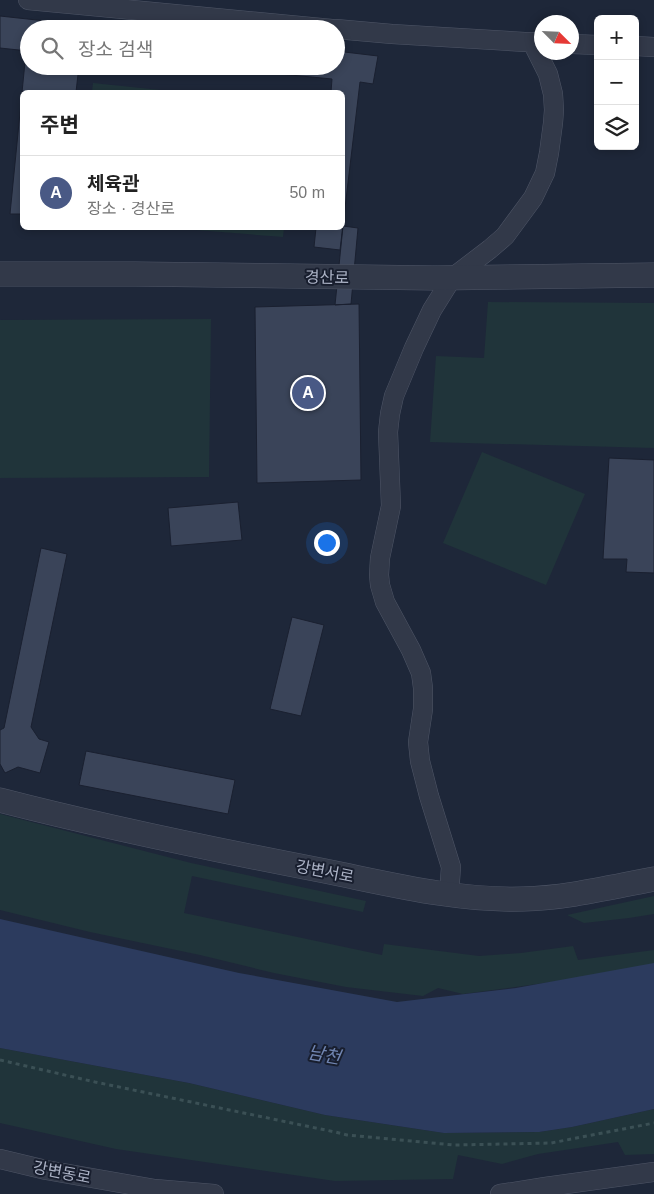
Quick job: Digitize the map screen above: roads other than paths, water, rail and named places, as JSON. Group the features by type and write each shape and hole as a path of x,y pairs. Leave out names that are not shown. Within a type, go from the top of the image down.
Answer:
{"street":[{"path":"28,0 238,20"},
{"path":"345,30 534,42"},
{"path":"579,44 594,45"},
{"path":"639,46 654,47"},
{"path":"449,894 451,867 420,761 418,742 424,688 421,673 386,602 380,585 380,558 391,506 388,432 390,414 394,396 414,348 432,310 452,278 505,236 534,198 545,173 553,123 553,94 543,60"},
{"name":"경산로","path":"0,274 452,278 654,275"},
{"name":"강변서로","path":"0,800 205,848 449,894 500,899 552,898 654,879"},
{"name":"강변동로","path":"0,1160 155,1192 214,1194"},
{"path":"500,1194 545,1190 654,1172"}],"water":[{"name":"남천","path":"0,919 239,973 397,1002 516,988 654,963 654,1109 572,1127 539,1132 444,1133 325,1115 189,1083 0,1048"}],"place":[{"name":"체육관","path":"308,393"}]}
